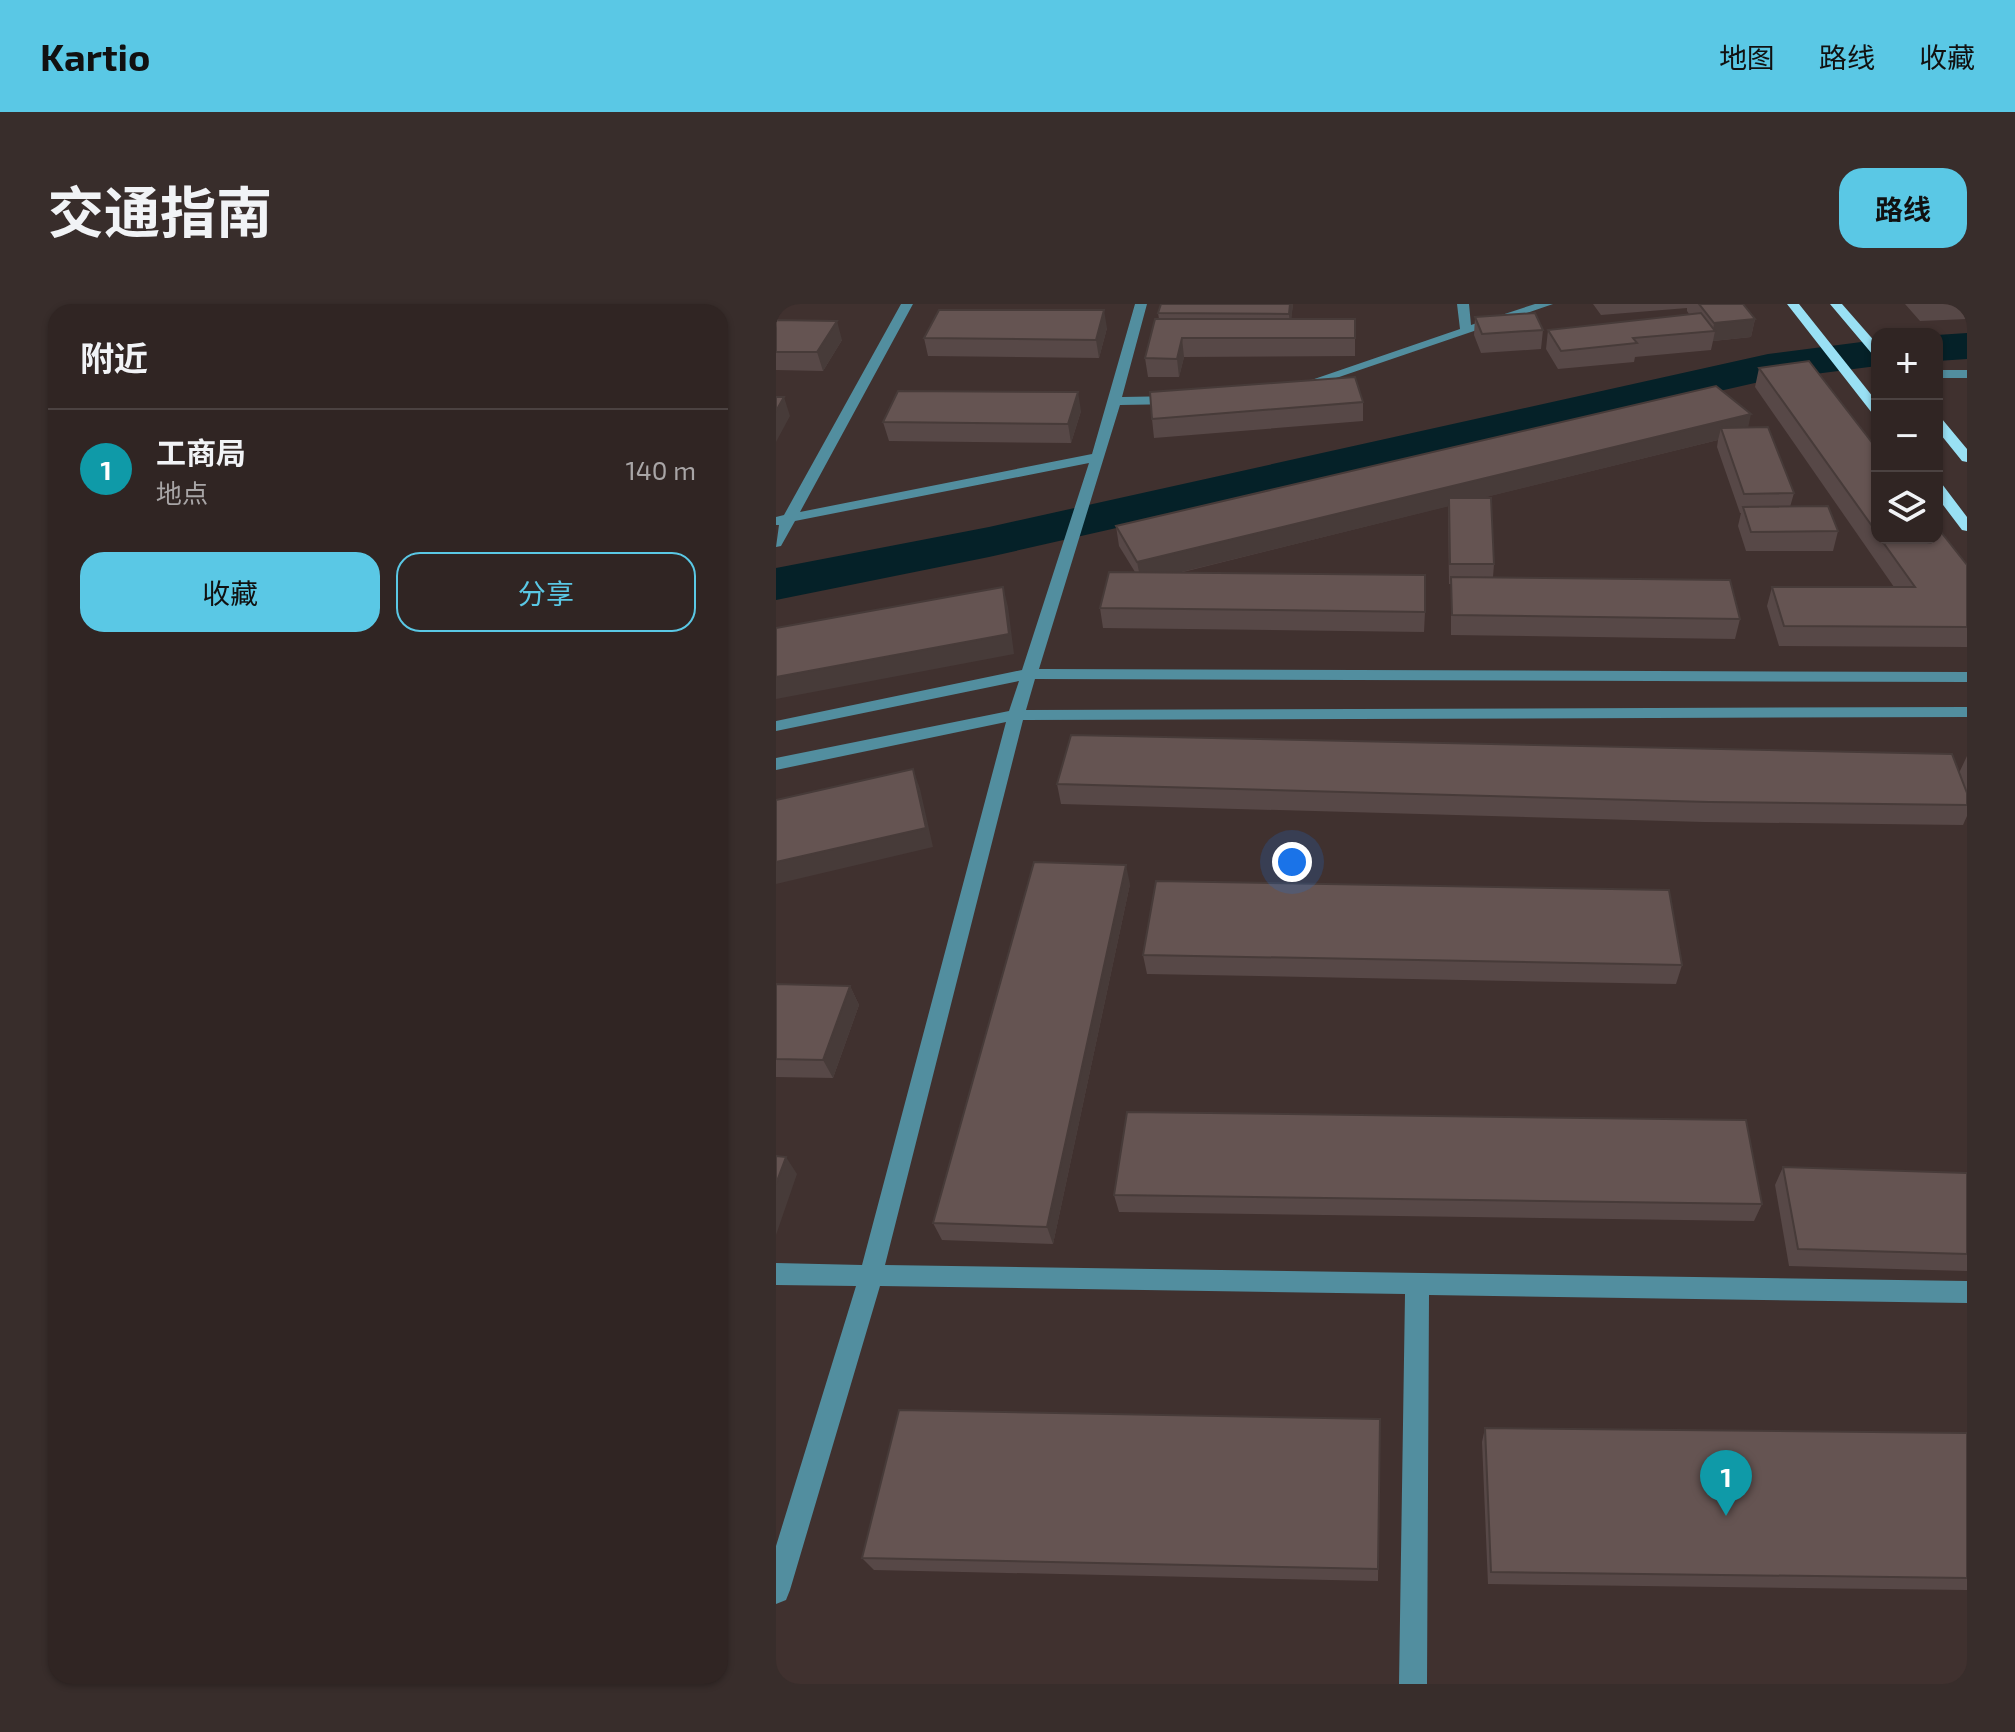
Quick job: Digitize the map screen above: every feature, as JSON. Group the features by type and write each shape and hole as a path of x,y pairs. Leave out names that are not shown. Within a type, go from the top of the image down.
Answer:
{"main road":[{"path":"1793,304 1871,402"},
{"path":"1840,309 1871,345"},
{"path":"1943,429 1967,458"},
{"path":"1943,495 1967,527"}],"street":[{"path":"776,543 783,523 907,304"},
{"path":"776,1590 871,1276 1016,715 1115,401 1141,304"},
{"path":"1463,304 1466,331"},
{"path":"1280,392 1547,304"},
{"path":"1943,374 1967,374"},
{"path":"1115,401 1190,399"},
{"path":"783,523 1096,462"},
{"path":"776,726 1029,674 1967,677"},
{"path":"776,764 1016,715 1967,712"},
{"path":"776,1274 1967,1292"},
{"path":"1413,1684 1417,1284"}],"building":[{"path":"1161,304 1290,304 1289,314 1158,313"},
{"path":"1699,304 1743,304 1755,319 1714,323"},
{"path":"939,310 1104,310 1096,340 924,338"},
{"path":"1535,313 1543,330 1482,334 1475,317"},
{"path":"1701,313 1715,331 1633,338 1637,343 1561,351 1548,330"},
{"path":"1155,319 1355,319 1355,338 1182,338 1177,359 1145,358"},
{"path":"776,320 837,321 817,352 776,352"},
{"path":"1809,361 1871,441 1871,525 1759,368"},
{"path":"1355,377 1363,402 1152,419 1150,392"},
{"path":"1716,386 1751,414 1137,562 1116,526"},
{"path":"898,391 1078,392 1068,424 883,422"},
{"path":"776,397 784,397 776,411"},
{"path":"1768,427 1794,493 1744,494 1721,428"},
{"path":"1449,498 1491,498 1494,564 1450,564"},
{"path":"1828,506 1838,531 1751,532 1743,507"},
{"path":"1943,535 1967,565 1967,627 1784,626 1772,587 1915,587 1884,544 1943,544"},
{"path":"1109,572 1425,575 1425,612 1100,608"},
{"path":"1451,577 1730,580 1740,619 1452,615"},
{"path":"1003,587 1009,634 776,677 776,628"},
{"path":"1071,735 1952,754 1967,793 1967,805 1709,802 1057,784"},
{"path":"913,769 926,828 776,862 776,800"},
{"path":"1034,862 1126,865 1047,1227 933,1223"},
{"path":"1156,881 1669,890 1682,965 1143,955"},
{"path":"776,984 850,986 823,1060 776,1059"},
{"path":"1127,1112 1746,1120 1762,1204 1114,1195"},
{"path":"776,1156 786,1157 776,1184"},
{"path":"1783,1167 1967,1173 1967,1254 1798,1249"},
{"path":"899,1410 1380,1419 1378,1569 862,1558"},
{"path":"1485,1428 1967,1433 1967,1578 1491,1572"}],"waterway":[{"path":"1943,348 1967,346"},
{"path":"776,584 989,542 1768,367 1871,354"}],"place":[{"name":"工商局","path":"1726,1516"}]}
